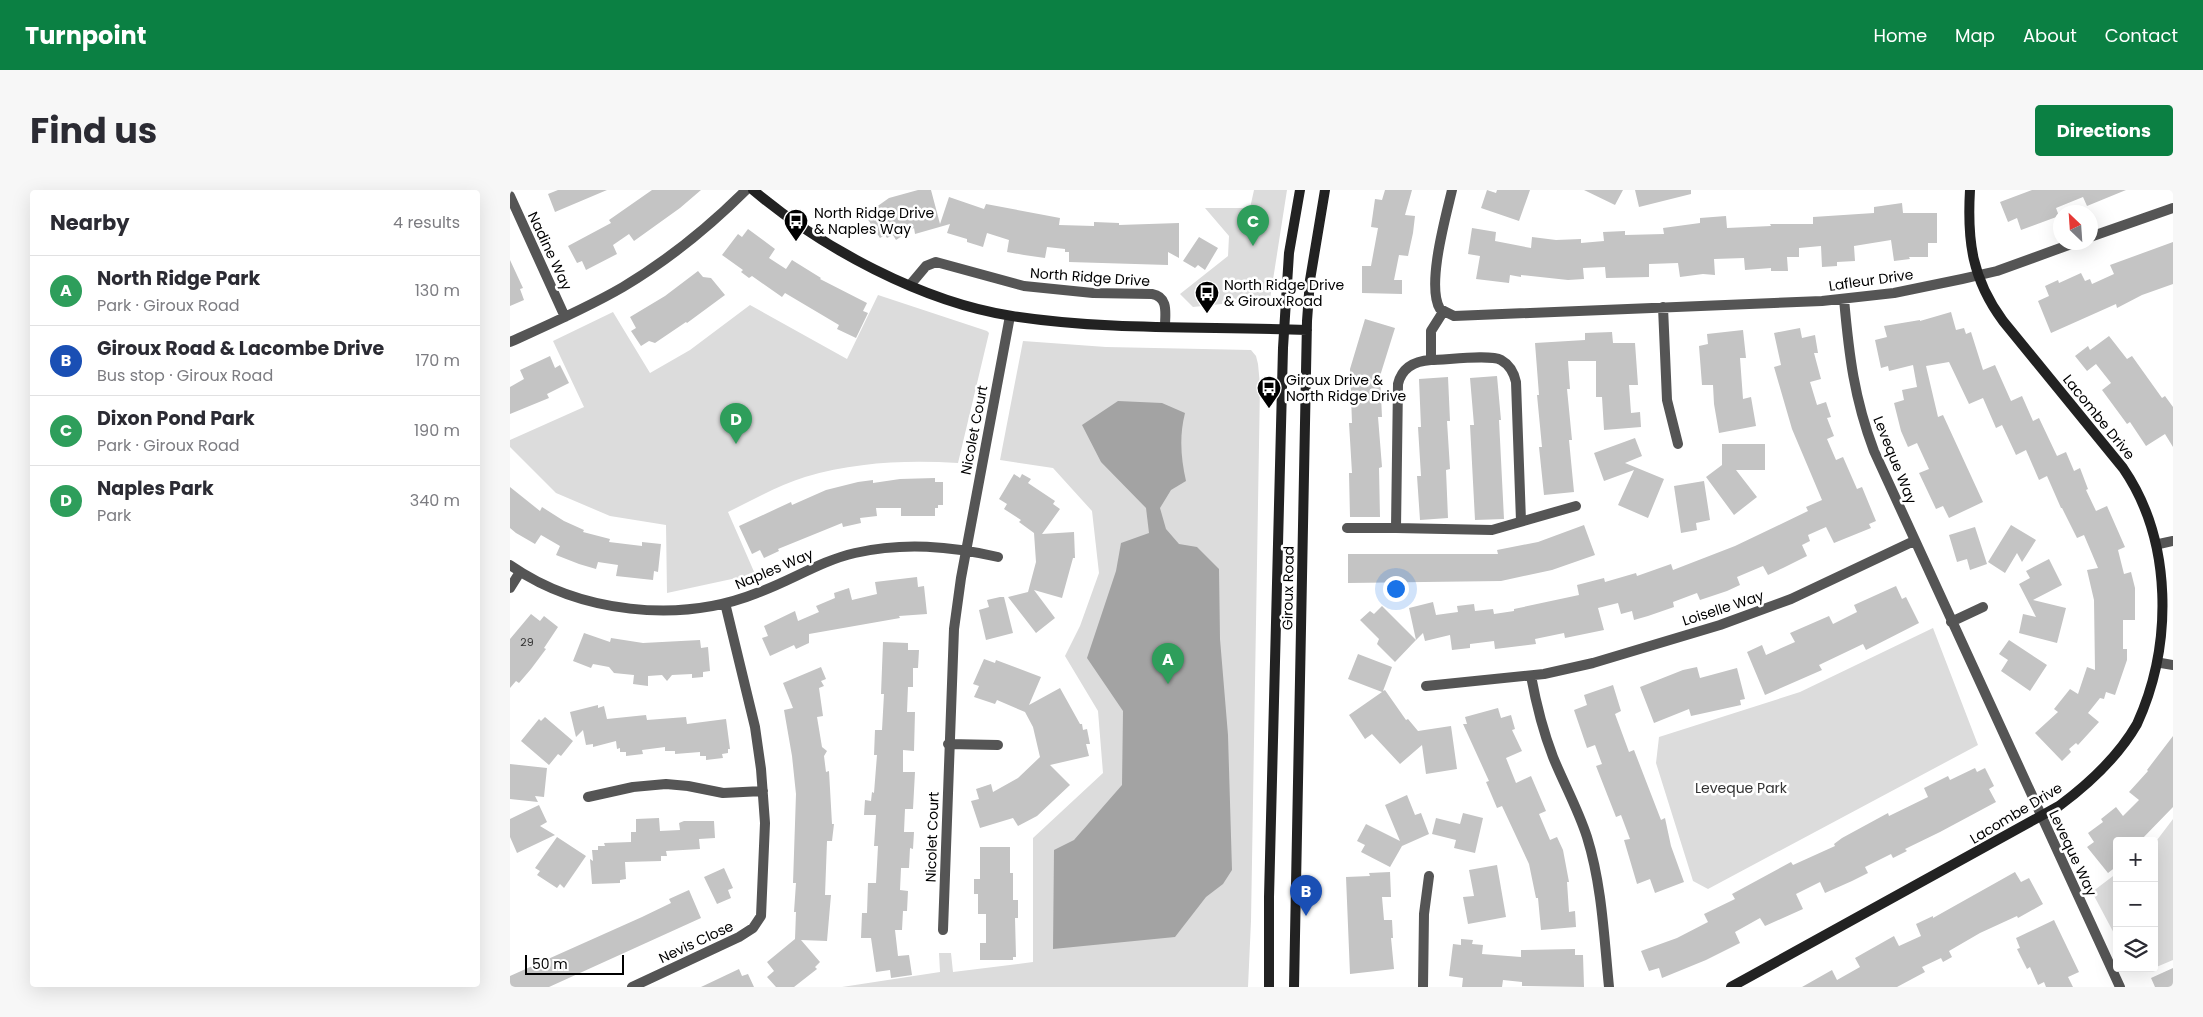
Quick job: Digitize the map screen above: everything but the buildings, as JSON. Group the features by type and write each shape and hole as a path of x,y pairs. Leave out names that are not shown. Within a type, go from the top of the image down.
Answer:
{"street":[{"path":"510,342 622,288 667,258 710,224 746,190"},
{"path":"752,190 827,244 910,285 952,300 1010,316 1058,322 1307,330"},
{"name":"Giroux Road","path":"1270,987 1269,897 1284,329 1289,253 1300,190"},
{"name":"Giroux Road","path":"1294,987 1307,330 1310,280 1324,190"},
{"path":"1431,360 1431,331 1443,312 1436,302 1435,285 1440,243 1452,190"},
{"name":"Lacombe Drive","path":"1731,987 2042,817 2074,795 2101,771 2114,756 2146,708 2161,663 2168,608 2166,577 2159,544 2148,511 2130,477 2003,321 1990,301 1978,276 1970,240 1970,190"},
{"name":"Nadine Way","path":"510,196 565,317"},
{"path":"2098,235 2173,208"},
{"name":"Lafleur Drive","path":"1443,312 1454,316 1844,299 1894,293 1978,276 2054,250"},
{"name":"North Ridge Drive","path":"910,285 926,266 936,262 1024,286 1093,293 1157,295 1165,304 1165,326"},
{"name":"Leveque Way","path":"1844,299 1850,366 1860,410 1874,451 2120,987"},
{"path":"1663,307 1667,400 1678,444"},
{"name":"Nicolet Court","path":"943,930 948,744 954,629 966,550 1010,316"},
{"path":"1396,528 1398,384 1406,368 1421,361 1431,360 1492,358 1503,361 1512,370 1516,382 1521,521"},
{"path":"1347,528 1492,530 1576,506"},
{"name":"Loiselle Way","path":"1426,686 1530,676 1593,663 1740,619 1791,599 1914,540"},
{"path":"2159,544 2173,541"},
{"name":"Naples Way","path":"510,565 520,572 575,596 620,607 674,610 726,603 757,594 816,566 855,553 914,546 966,550"},
{"path":"966,550 998,557"},
{"path":"510,588 520,572"},
{"name":"Nevis Close","path":"632,987 739,937 758,922 763,901 765,823 763,791 755,726 726,603"},
{"path":"1951,622 1983,607"},
{"path":"2161,663 2173,666"},
{"path":"1530,676 1549,745 1582,823 1592,856 1600,903 1609,987"},
{"path":"948,744 998,745"},
{"path":"588,797 633,787 666,784 723,793 763,791"},
{"path":"1423,987 1424,914 1429,876"}],"green space":[{"path":"1254,190 1287,190 1270,299 1193,307 1180,294 1228,256 1229,236 1205,208 1250,208"},
{"path":"878,295 989,333 958,463 881,463 824,472 786,484 728,512 755,574 667,593 666,525 610,516 556,493 510,447 510,440 584,407 553,341 613,312 650,373 690,350 750,305 847,359"},
{"path":"1023,341 1106,347 1251,350 1256,356 1260,385 1251,921 1248,987 842,987 940,972 939,953 951,953 953,972 1033,962 1033,838 1103,773 1098,711 1065,656 1080,626 1099,573 1092,511 1053,468 1000,460"},
{"name":"Leveque Park","path":"1933,628 1978,745 1708,889 1693,881 1656,763 1659,737 1800,692"},
{"path":"2173,819 2173,960 2158,966 2158,882 2158,839"},
{"path":"2113,876 2113,931 2092,892"}],"shaded area":[{"path":"1118,401 1162,403 1185,413 1181,447 1186,481 1171,490 1160,508 1166,529 1179,544 1197,547 1219,569 1220,639 1228,735 1232,870 1223,884 1206,897 1175,937 1053,949 1054,850 1074,840 1122,785 1123,711 1087,658 1116,571 1121,543 1149,533 1146,508 1101,462 1082,425"}],"place":[{"name":"North Ridge Drive & Naples Way","path":"796,242"},
{"name":"Dixon Pond Park","path":"1253,246"},
{"name":"North Ridge Drive & Giroux Road","path":"1207,314"},
{"name":"Giroux Drive & North Ridge Drive","path":"1269,409"},
{"name":"Naples Park","path":"736,444"},
{"name":"North Ridge Park","path":"1168,684"},
{"name":"Giroux Road & Lacombe Drive","path":"1306,916"}]}
